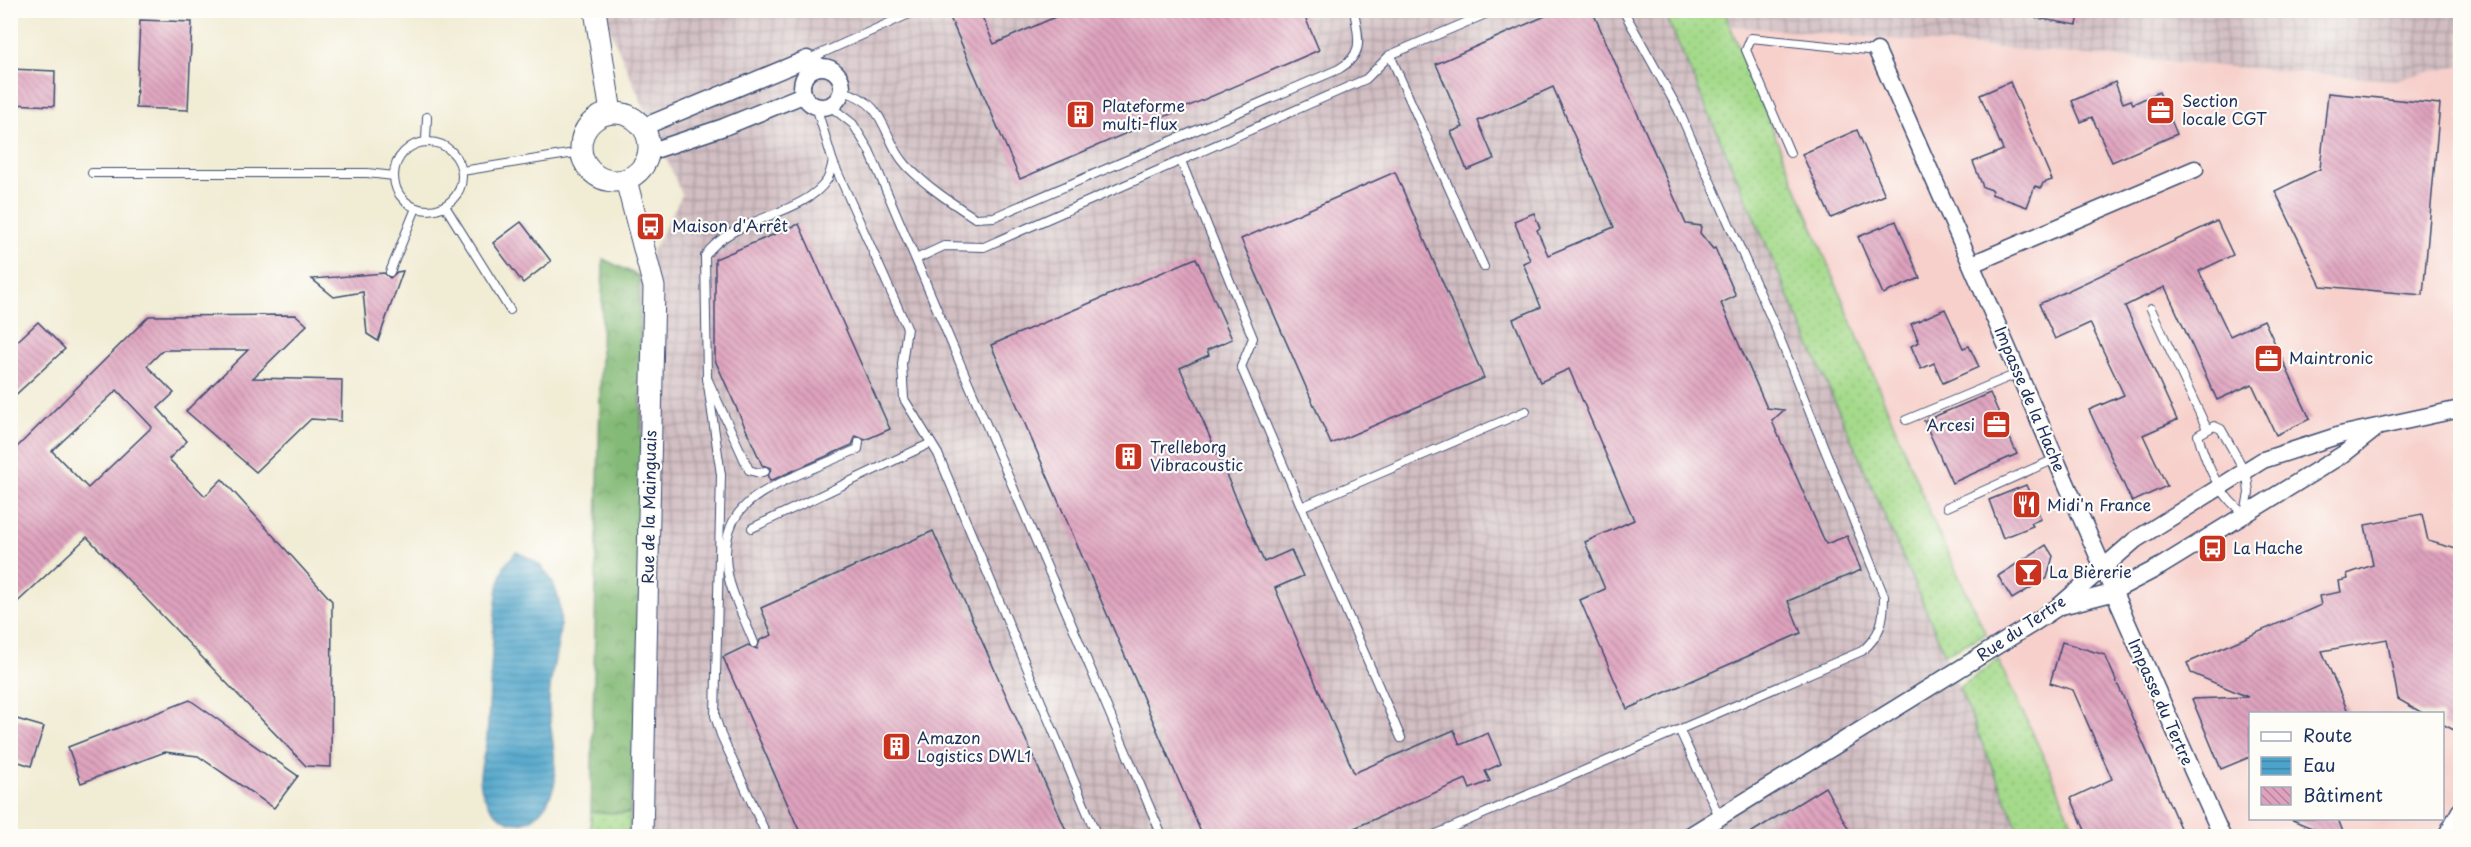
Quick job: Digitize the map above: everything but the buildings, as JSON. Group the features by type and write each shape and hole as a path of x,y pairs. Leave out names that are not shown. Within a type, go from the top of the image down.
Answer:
{"street":[{"path":"595,10 611,113"},
{"name":"Impasse de la Hache","path":"1877,51 1972,264 2102,567"},
{"path":"643,127 813,63 832,68 838,73 843,91 835,103 823,106 803,95"},
{"path":"803,95 804,79 813,68 813,63"},
{"path":"649,152 724,127 803,95"},
{"path":"611,113 623,114 643,127 648,138 649,152 643,168 626,180 616,182 597,177 589,170 581,152 585,131 601,116 611,113"},
{"path":"1972,264 2195,169"},
{"name":"Rue de la Mainguais","path":"626,180 654,287 642,837"},
{"name":"Rue du Tertre","path":"1689,837 2058,607 2135,540 2244,471 2274,456 2340,435 2460,409"},
{"path":"2058,607 2112,592 2345,453 2377,428"},
{"name":"Impasse du Tertre","path":"2102,567 2222,837"},
{"path":"2446,837 2460,811"}],"lane":[{"path":"813,63 918,10"},
{"path":"843,91 858,95 869,103 884,123 898,154 908,167 975,218 994,217 1344,65 1356,56 1359,44 1354,10"},
{"path":"916,259 944,246 984,247 1366,79 1390,55 1495,10"},
{"path":"1432,837 1862,651 1875,640 1884,620 1884,596 1776,329 1678,109 1623,10"},
{"path":"1790,153 1746,50 1751,38 1877,51"},
{"path":"1390,55 1484,267"},
{"path":"823,106 832,162 907,328 902,364 904,399 931,443 1097,837"},
{"path":"823,106 852,124 861,136 916,259 1162,837"},
{"path":"426,141 427,117"},
{"path":"426,141 446,146 454,152 462,171 459,191 444,206 426,210 416,208 400,195 394,176 400,156 416,144 426,141"},
{"path":"462,171 581,152"},
{"path":"1181,161 1253,338 1241,368 1401,738"},
{"path":"767,837 715,716 721,475 707,378 705,256 720,238 814,192 828,179 832,162"},
{"path":"92,173 367,173 394,176"},
{"path":"444,206 510,310"},
{"path":"390,272 416,208"},
{"path":"2151,309 2207,429"},
{"path":"1906,420 2019,373"},
{"path":"707,378 749,470 759,473 765,471"},
{"path":"1301,507 1526,411"},
{"path":"2214,426 2221,429 2244,471 2249,493 2245,513 2232,505 2219,486 2198,435 2214,426"},
{"path":"754,643 729,579 727,544 731,523 739,509 767,488 858,449 859,442"},
{"path":"752,528 931,443"},
{"path":"1947,507 2055,459"},
{"path":"1680,731 1720,818"}],"shaded area":[{"path":"602,11 1664,11 1945,654 2021,836 629,836 639,660 642,477 639,276 682,195"},
{"path":"1724,11 2460,11 2460,66 2393,80 1730,26"},
{"path":"1730,26 2393,80 2460,64 2460,836 2438,827 2432,836 2077,836 2054,779 1937,530"}],"green space":[{"path":"1664,11 1724,11 1937,530 1986,634 1945,654"},
{"path":"603,259 639,276 642,477 639,660 630,813 591,812"},
{"path":"1998,660 2054,779 2077,836 2021,836 1959,688"},
{"path":"591,812 630,813 629,836 591,836"}],"water":[{"path":"516,552 534,561 544,570 555,588 561,618 549,693 555,763 554,784 547,803 535,816 525,822 515,823 496,814 489,805 483,794 480,776 487,737 492,643 498,587 504,566"}],"place":[{"name":"Section locale CGT","path":"2161,110"},
{"name":"Plateforme multi-flux","path":"1081,115"},
{"name":"Maison d'Arrêt","path":"651,226"},
{"name":"Maintronic","path":"2268,358"},
{"name":"Arcesi","path":"1996,425"},
{"name":"Trelleborg Vibracoustic","path":"1129,456"},
{"name":"Midi'n France","path":"2026,505"},
{"name":"La Hache","path":"2212,548"},
{"name":"La Bièrerie","path":"2028,572"},
{"name":"Amazon Logistics DWL1","path":"896,747"}]}
